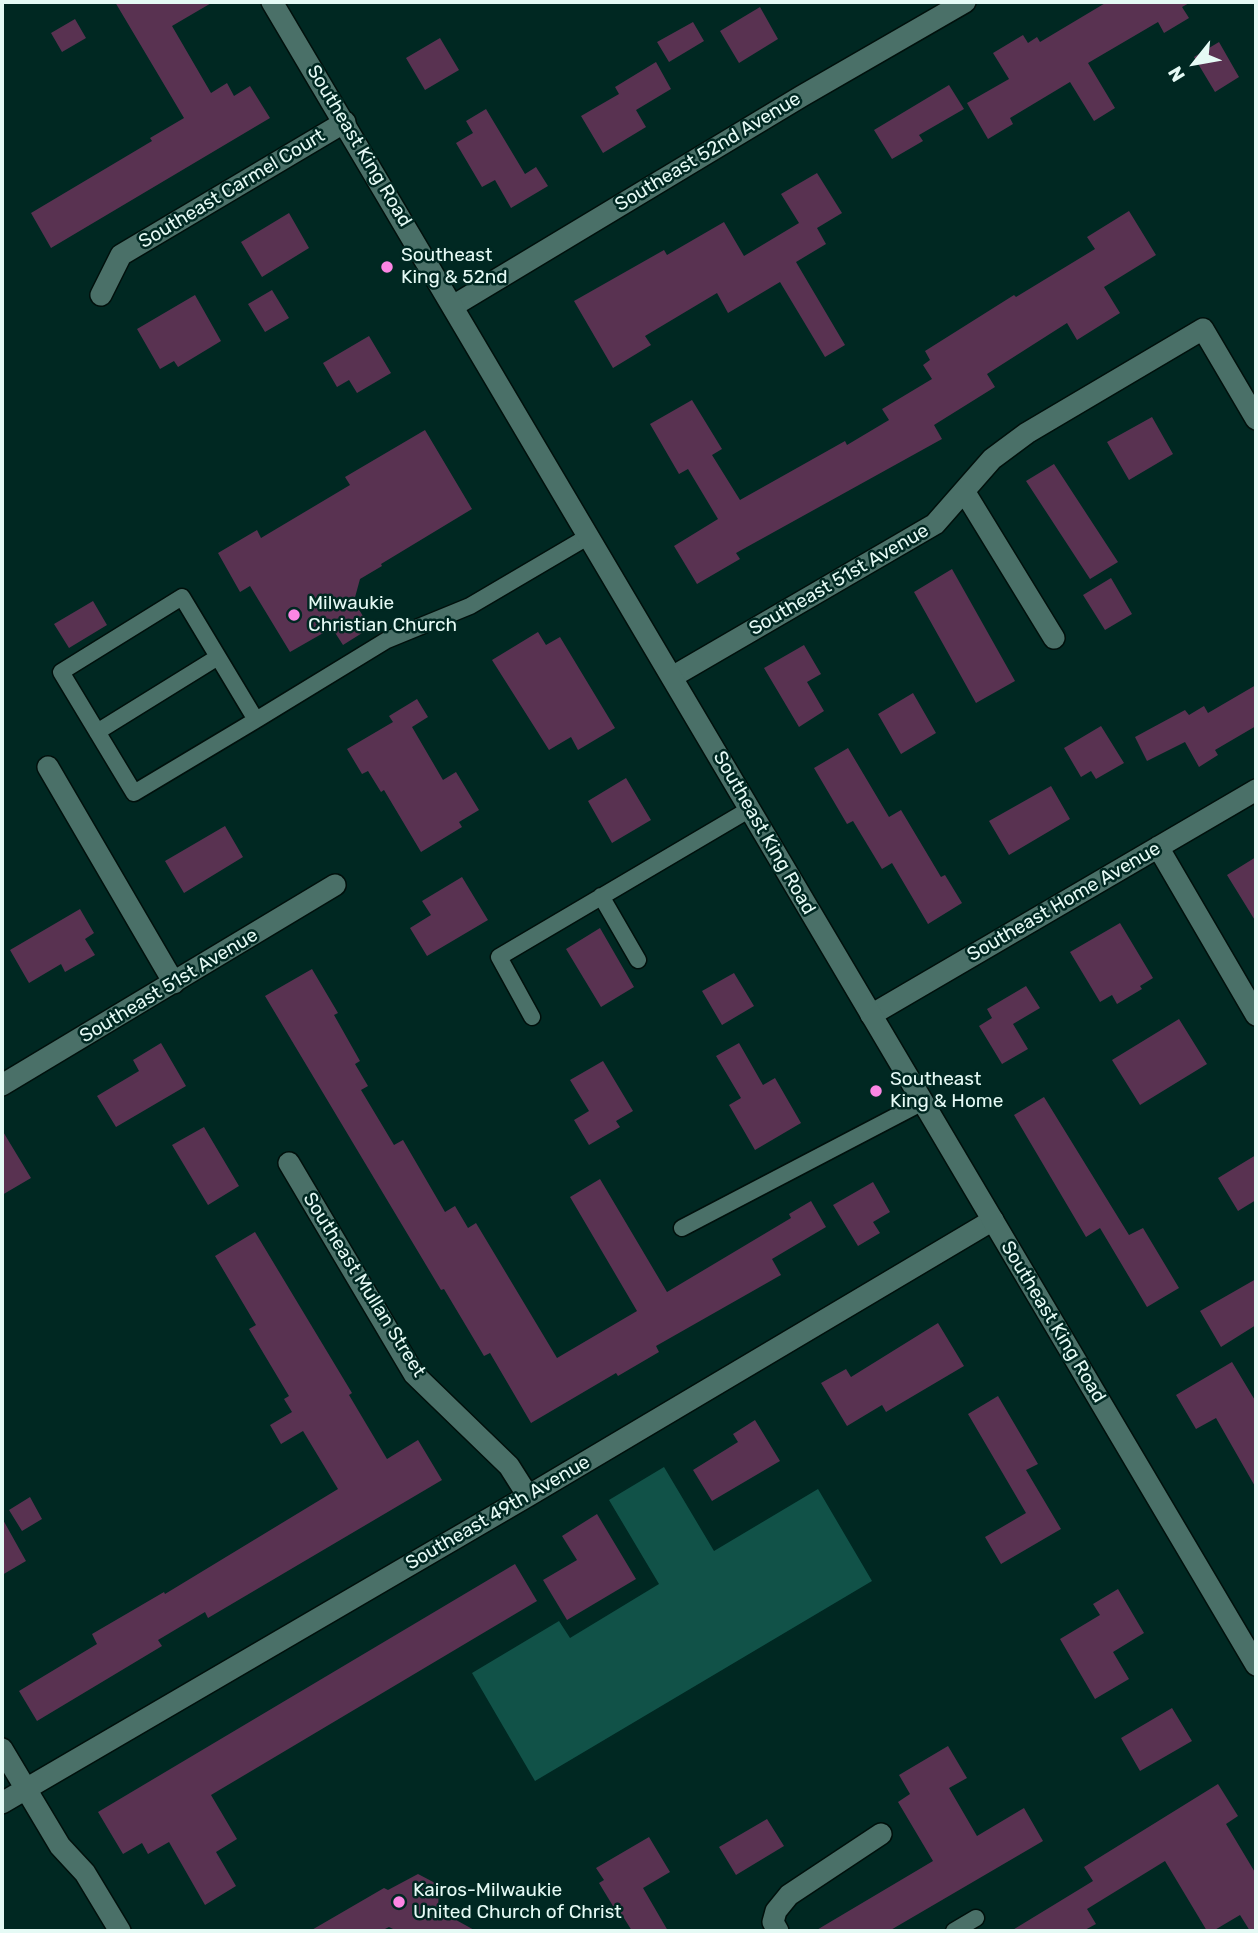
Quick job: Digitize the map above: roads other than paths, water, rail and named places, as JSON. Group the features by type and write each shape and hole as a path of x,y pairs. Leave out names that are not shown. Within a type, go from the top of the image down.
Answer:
{"street":[{"name":"Southeast King Road","path":"272,2 1256,1665"},
{"name":"Southeast 52nd Avenue","path":"453,306 965,2"},
{"name":"Southeast Carmel Court","path":"101,295 121,255 345,122"},
{"name":"Southeast 51st Avenue","path":"672,677 935,524 992,459 1027,433 1203,328 1256,419"},
{"path":"964,491 1054,638"},
{"path":"48,767 174,984"},
{"name":"Southeast Home Avenue","path":"871,1014 1256,790"},
{"path":"1158,847 1256,1015"},
{"name":"Southeast 51st Avenue","path":"2,1085 335,885"},
{"name":"Southeast Mullan Street","path":"289,1163 414,1374 509,1466 528,1496"},
{"name":"Southeast 49th Avenue","path":"2,1804 993,1220"},
{"path":"2,1749 60,1846 85,1873 120,1931"},
{"path":"778,1931 773,1922 776,1911 789,1895 881,1834"}],"lane":[{"path":"256,720 182,597 61,672 134,793 256,720 387,640 470,606 589,536"},
{"path":"97,732 218,657"},
{"path":"532,1017 499,957 750,809"},
{"path":"601,896 638,960"},
{"path":"682,1228 923,1102"},
{"path":"954,1931 976,1917"}],"place":[{"name":"Southeast King & 52nd","path":"387,267"},
{"name":"Milwaukie Christian Church","path":"294,615"},
{"name":"Southeast King & Home","path":"876,1091"},
{"name":"Kairos-Milwaukie United Church of Christ","path":"399,1902"}]}
